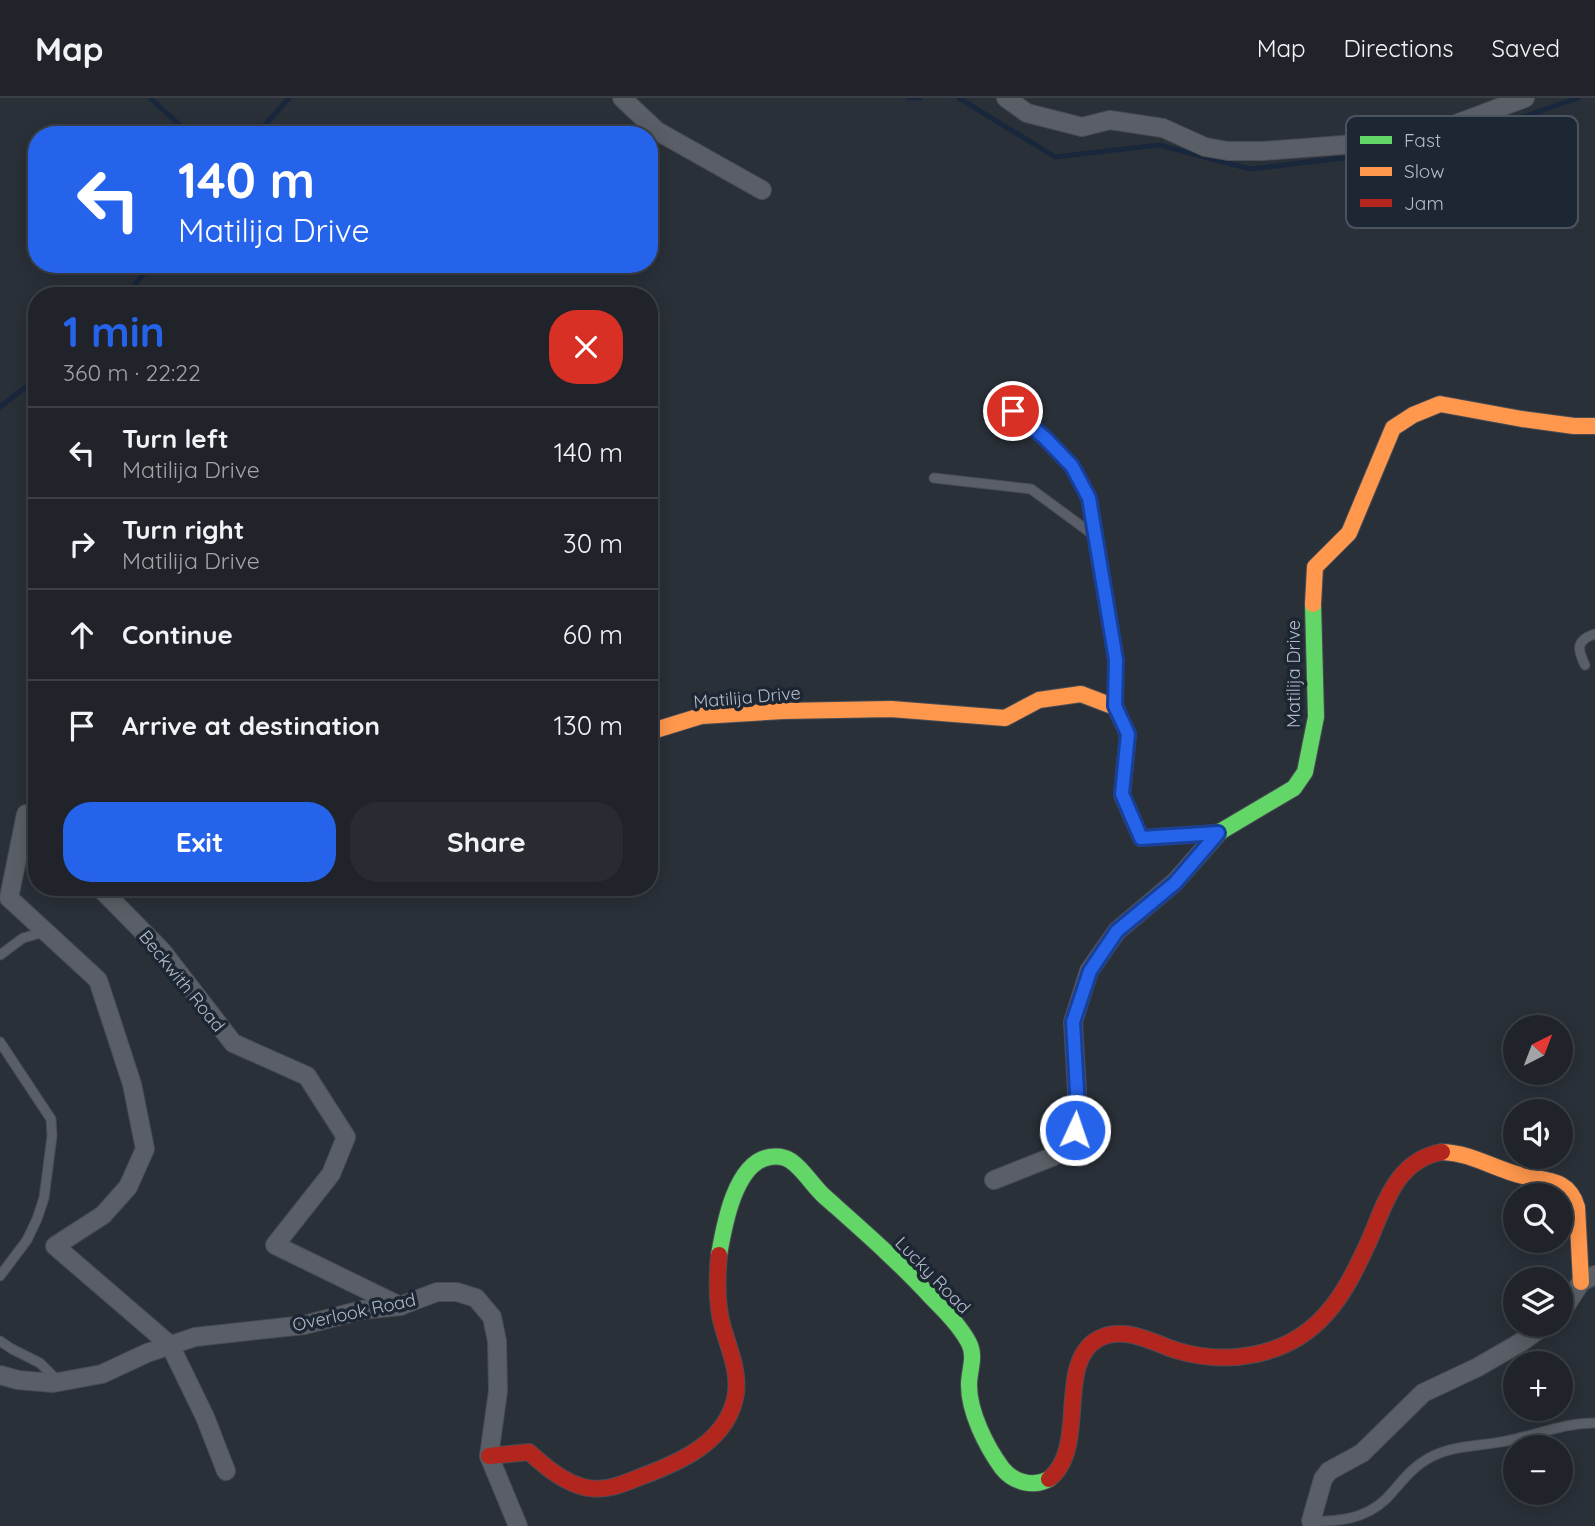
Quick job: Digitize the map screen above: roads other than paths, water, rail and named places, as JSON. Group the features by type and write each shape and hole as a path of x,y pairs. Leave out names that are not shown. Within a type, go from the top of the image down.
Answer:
{"street":[{"path":"622,98 652,126"},
{"path":"1006,98 1027,113 1082,127 1110,120 1163,128 1205,147 1240,151 1346,144"},
{"path":"1477,116 1525,98"},
{"path":"658,132 762,190"},
{"name":"Matilija Drive","path":"658,729 701,716 783,711 891,709 1005,718 1039,700 1081,694 1115,706 1128,734 1122,794 1141,838 1218,833 1294,788 1305,772 1316,718 1316,664 1312,616 1315,567 1349,533 1393,428 1413,415 1440,404 1522,419 1595,426"},
{"path":"28,816 26,814 9,898 98,980 132,1084 145,1149 128,1187 103,1215 55,1246 170,1345 205,1417 226,1471"},
{"path":"994,1180 1052,1157 1075,1130 1077,1091 1073,1022 1090,971 1117,931 1175,883 1218,833"},
{"name":"Beckwith Road","path":"108,896 162,951 233,1043 307,1076 346,1137 331,1174 275,1245 400,1306"},
{"name":"Lucky Road","path":"489,1456 529,1452 564,1480 593,1489 607,1489 659,1471 703,1448 721,1431 737,1395 735,1370 718,1307 718,1268 728,1214 740,1181 756,1163 779,1156 793,1162 808,1181 908,1272 952,1319 972,1347 973,1372 969,1387 979,1425 997,1460 1010,1476 1022,1483 1047,1481 1058,1471 1071,1434 1077,1364 1090,1344 1113,1334 1138,1335 1175,1349 1224,1359 1263,1354 1308,1334 1348,1283 1370,1238 1385,1196 1406,1168 1428,1155 1462,1155 1488,1161 1516,1175 1562,1185 1575,1199 1588,1278"},
{"path":"1573,1297 1588,1278"},
{"name":"Overlook Road","path":"0,1375 18,1380 58,1381 102,1374 147,1353 195,1337 304,1325 362,1310 400,1306 437,1292 457,1292 476,1298 492,1317 498,1341 498,1391 489,1456"},
{"path":"1310,1523 1323,1479 1329,1471 1362,1453 1423,1393 1478,1367 1528,1337"},
{"path":"489,1456 518,1526"}],"lane":[{"path":"1013,411 1072,466 1089,498 1116,660 1115,706"},
{"path":"934,478 1031,489 1095,536"},
{"path":"1585,665 1580,655 1581,643 1584,638 1595,634"},
{"path":"0,955 23,938 46,931"},
{"path":"0,1042 51,1118 52,1136 44,1198 37,1219 27,1240 0,1276"},
{"path":"0,1340 40,1363 58,1381"},
{"path":"1310,1523 1337,1522 1363,1514 1384,1501 1418,1464 1436,1454 1507,1441 1573,1423 1595,1423"}],"waterway":[{"path":"150,98 181,126"},
{"path":"264,126 289,98"},
{"path":"909,98 920,98"},
{"path":"959,98 1055,157 1159,145 1250,169 1346,158"},
{"path":"1526,116 1578,98"},
{"path":"133,287 144,273"},
{"path":"0,407 28,385"}]}
